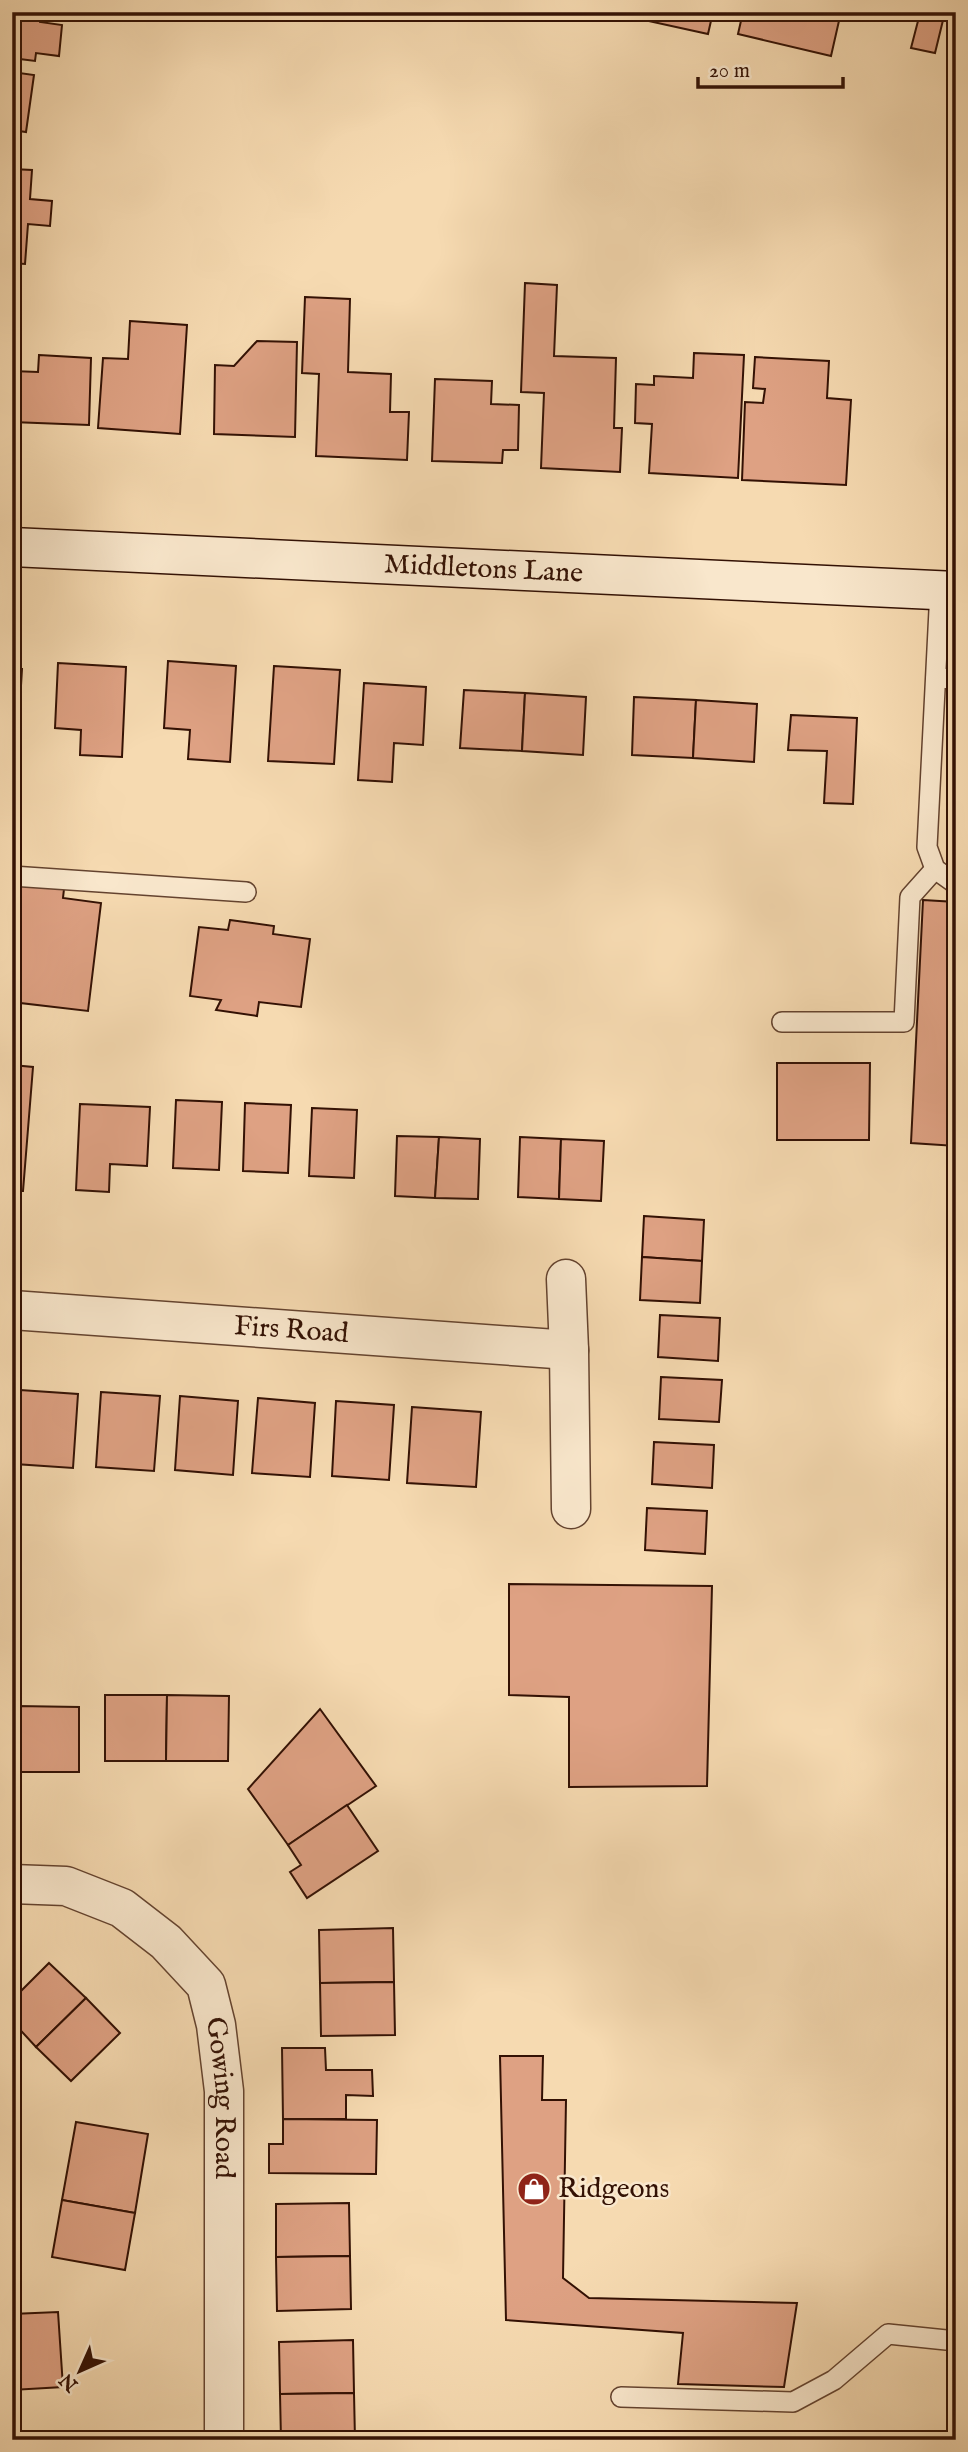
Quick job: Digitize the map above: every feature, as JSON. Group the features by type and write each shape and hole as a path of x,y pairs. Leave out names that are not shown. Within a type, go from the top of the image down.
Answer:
{"street":[{"name":"Middletons Lane","path":"12,547 948,591"},
{"path":"566,1279 571,1509"},
{"name":"Firs Road","path":"12,1310 569,1350"},
{"name":"Gowing Road","path":"12,1884 66,1886 122,1908 166,1942 206,1985 216,2025 224,2091 224,2440"}],"lane":[{"path":"948,591 946,678 927,846 935,869 956,884"},
{"path":"782,1022 904,1022 910,897 935,869"},
{"path":"12,876 246,892"},
{"path":"621,2397 793,2402 834,2380 888,2334 956,2341"}],"building":[{"path":"12,12 40,17 40,22 62,25 59,56 36,53 35,61 12,58"},
{"path":"645,12 713,12 708,34 644,20"},
{"path":"743,12 841,12 831,56 738,34"},
{"path":"882,12 945,12 935,53 911,48 918,21"},
{"path":"12,72 34,75 26,132 12,130"},
{"path":"12,169 32,170 30,199 52,201 50,226 28,224 25,264 12,263"},
{"path":"525,283 557,285 554,356 616,358 614,428 622,428 620,472 541,468 544,393 521,392"},
{"path":"305,297 350,299 348,372 391,374 390,412 409,412 407,460 316,456 319,374 302,373"},
{"path":"130,321 187,325 180,434 98,428 103,358 128,359"},
{"path":"257,341 297,342 295,437 214,434 215,365 234,366"},
{"path":"694,353 744,355 738,478 649,473 652,424 635,423 636,384 654,385 654,376 693,378"},
{"path":"39,355 91,358 89,425 12,422 12,371 38,372"},
{"path":"755,357 829,361 827,398 851,400 846,485 742,480 745,402 763,403 765,389 753,388"},
{"path":"435,379 492,381 491,404 519,405 518,450 503,450 502,463 432,461"},
{"path":"168,661 236,666 230,762 188,759 190,730 164,728"},
{"path":"58,663 126,667 122,757 80,755 81,730 55,728"},
{"path":"274,666 340,670 334,764 268,761"},
{"path":"12,669 22,669 18,735 12,735"},
{"path":"364,683 426,687 423,745 394,743 392,782 358,780"},
{"path":"464,690 525,693 522,751 460,748"},
{"path":"525,693 586,697 583,755 522,751"},
{"path":"634,697 696,700 693,758 632,755"},
{"path":"696,700 757,704 754,762 693,758"},
{"path":"791,715 857,718 853,804 824,803 827,751 788,750"},
{"path":"12,883 64,889 63,898 101,903 88,1011 12,1002"},
{"path":"923,900 956,902 956,1146 911,1143"},
{"path":"230,920 274,926 273,934 310,939 301,1007 259,1002 257,1016 216,1010 221,1000 190,996 199,927 228,930"},
{"path":"777,1063 870,1063 869,1140 777,1140"},
{"path":"12,1065 33,1067 23,1191 12,1191"},
{"path":"176,1100 222,1102 219,1170 173,1168"},
{"path":"245,1103 291,1105 288,1173 243,1171"},
{"path":"80,1104 150,1107 147,1166 110,1164 109,1192 76,1190"},
{"path":"312,1108 357,1110 354,1178 309,1176"},
{"path":"397,1136 439,1137 435,1198 395,1196"},
{"path":"439,1137 480,1139 478,1199 435,1198"},
{"path":"520,1137 561,1139 559,1199 518,1197"},
{"path":"561,1139 604,1141 601,1201 559,1199"},
{"path":"644,1216 704,1220 702,1261 642,1257"},
{"path":"642,1257 702,1261 700,1303 640,1300"},
{"path":"660,1315 720,1318 718,1361 658,1357"},
{"path":"661,1377 722,1380 719,1422 659,1419"},
{"path":"20,1390 78,1394 73,1468 15,1464"},
{"path":"101,1392 160,1396 154,1471 96,1467"},
{"path":"180,1396 238,1401 233,1475 175,1470"},
{"path":"258,1398 315,1403 310,1477 252,1473"},
{"path":"336,1401 394,1405 389,1480 332,1476"},
{"path":"412,1407 481,1412 476,1487 407,1483"},
{"path":"654,1442 714,1445 712,1488 652,1484"},
{"path":"647,1508 707,1511 705,1554 645,1550"},
{"path":"509,1584 712,1586 707,1786 569,1787 569,1697 509,1695"},
{"path":"105,1695 167,1695 166,1761 105,1761"},
{"path":"167,1695 229,1696 228,1761 166,1761"},
{"path":"12,1706 17,1706 17,1772 12,1772"},
{"path":"17,1706 79,1707 79,1772 17,1772"},
{"path":"320,1709 376,1786 288,1845 248,1789"},
{"path":"347,1805 378,1851 307,1898 290,1872 301,1865 288,1845"},
{"path":"393,1928 394,1982 320,1983 319,1930"},
{"path":"49,1963 86,1998 36,2047 12,2021 12,2000"},
{"path":"394,1982 395,2035 321,2036 320,1983"},
{"path":"86,1998 120,2033 71,2081 36,2047"},
{"path":"282,2048 325,2048 326,2070 372,2070 373,2096 346,2095 346,2119 283,2119"},
{"name":"Ridgeons","path":"500,2056 543,2056 542,2100 566,2100 563,2278 589,2298 797,2303 784,2387 678,2384 683,2333 506,2320"},
{"path":"283,2119 377,2120 376,2174 269,2173 269,2144 283,2144"},
{"path":"76,2122 148,2134 135,2213 62,2200"},
{"path":"62,2200 135,2213 125,2270 52,2257"},
{"path":"349,2203 350,2256 276,2257 276,2204"},
{"path":"350,2256 351,2309 277,2311 276,2257"},
{"path":"58,2312 63,2387 12,2390 12,2314"},
{"path":"353,2340 354,2393 280,2394 279,2342"},
{"path":"354,2393 355,2440 281,2440 280,2394"}],"place":[{"name":"Ridgeons","path":"534,2189"}]}
